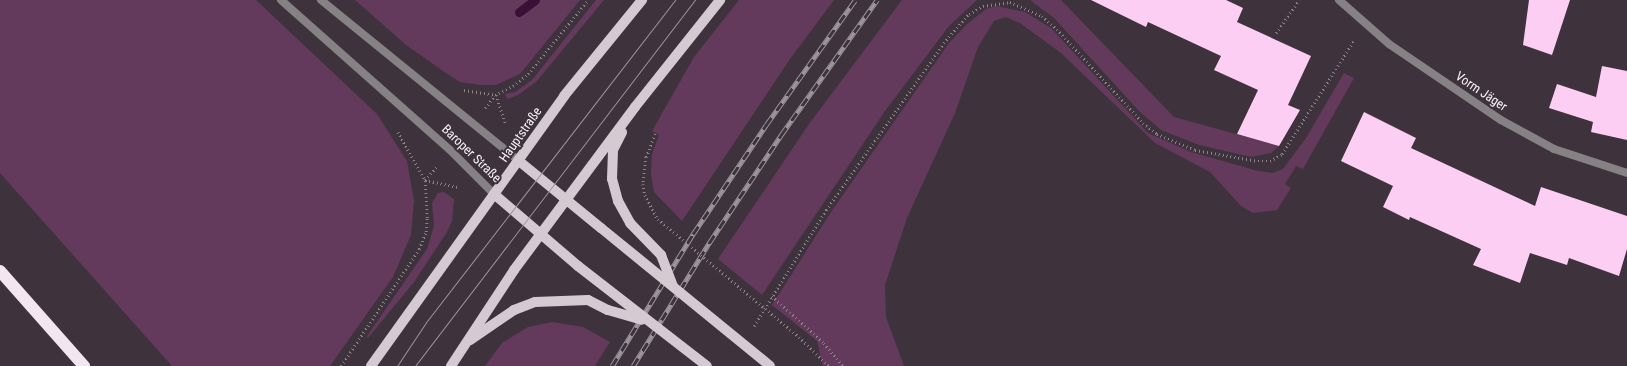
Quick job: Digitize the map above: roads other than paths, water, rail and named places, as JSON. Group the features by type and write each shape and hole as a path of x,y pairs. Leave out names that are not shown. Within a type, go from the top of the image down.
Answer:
{"highway":[{"path":"0,271 84,366"}],"main road":[{"name":"Hauptstraße","path":"371,366 564,96 642,0"},
{"path":"451,366 540,234 635,107 720,0"},
{"name":"Baroper Straße","path":"635,107 613,150 612,179 618,201 630,223 661,255 673,286"},
{"name":"Baroper Straße","path":"519,161 770,366"},
{"name":"Baroper Straße","path":"494,194 578,266 707,366"},
{"name":"Baroper Straße","path":"466,342 514,310 535,302 557,299 588,300 608,310 648,321"}],"street":[{"name":"Baroper Straße","path":"281,0 450,150 494,194"},
{"name":"Baroper Straße","path":"321,0 519,161"},
{"name":"Vorm Jäger","path":"1339,0 1401,52 1531,138 1627,173"}],"waterway":[{"path":"519,12 535,0"}],"tram line":[{"path":"397,366 427,321 675,0"},
{"path":"415,366 695,0"}],"railway":[{"path":"612,366 693,234 766,125 855,0"},
{"path":"633,366 709,243 781,135 877,0"}]}
